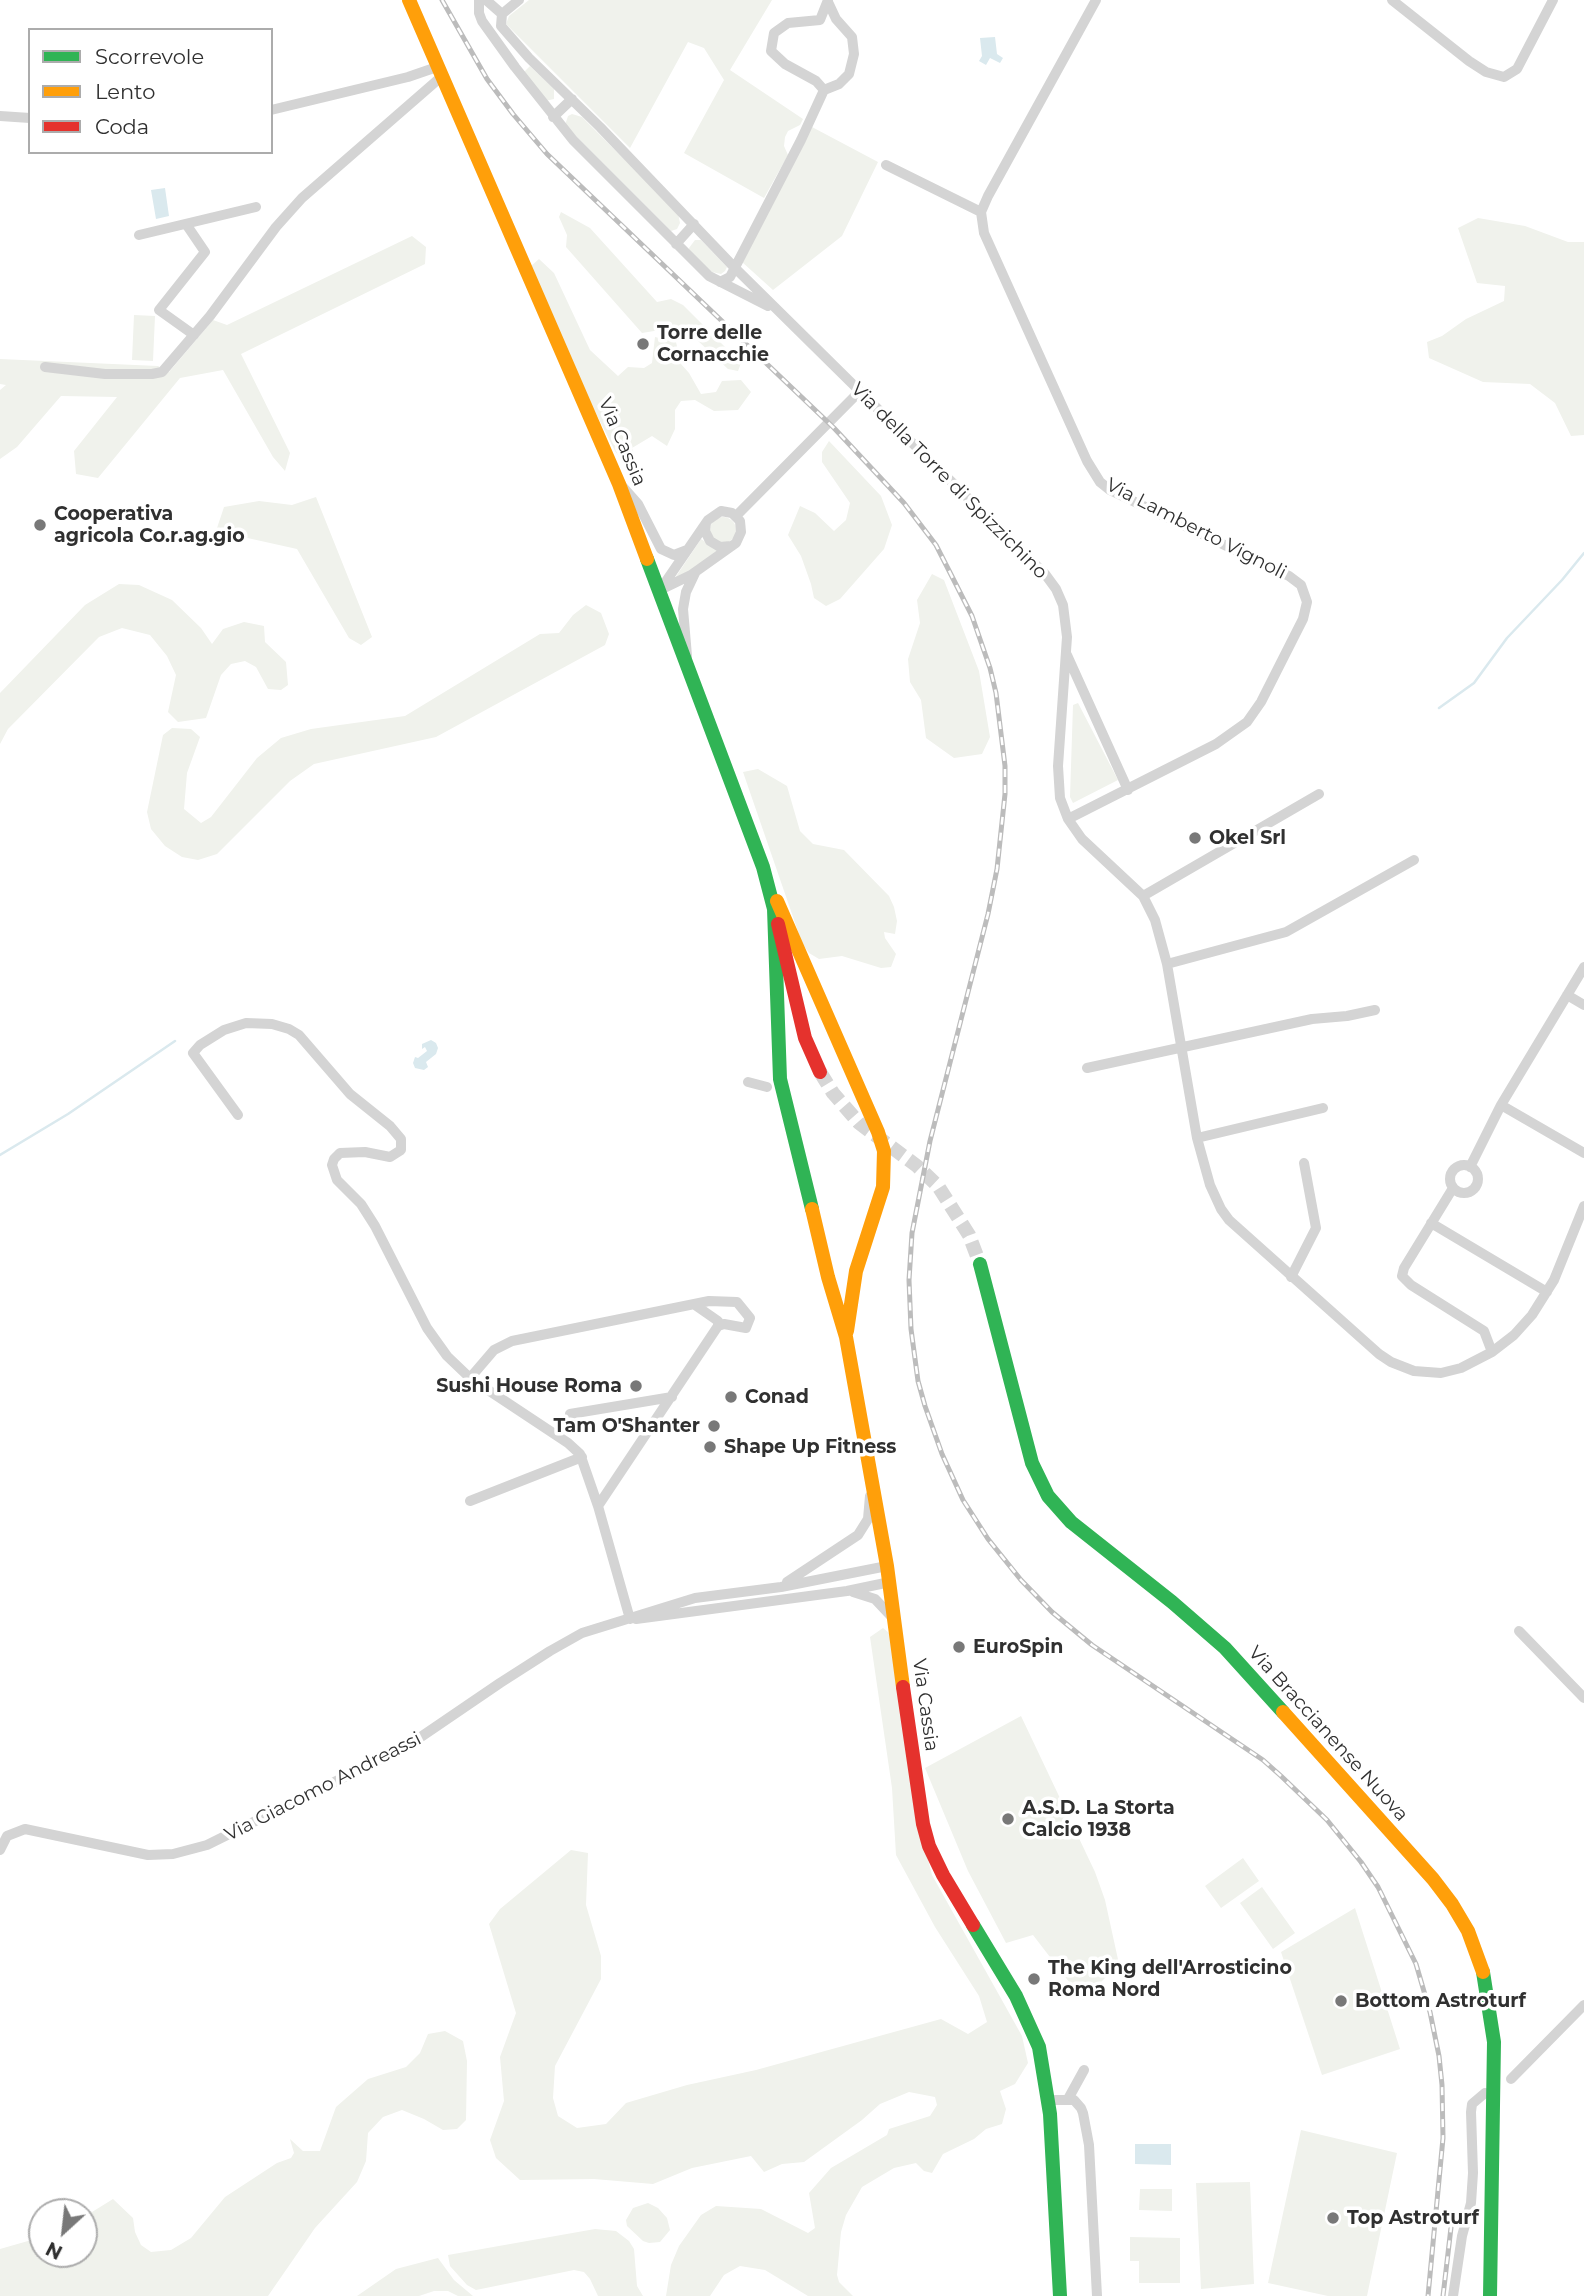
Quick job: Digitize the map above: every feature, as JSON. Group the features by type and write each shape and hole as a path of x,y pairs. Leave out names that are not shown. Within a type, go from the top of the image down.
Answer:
{"main road":[{"name":"Via Cassia","path":"409,0 620,484 763,867 774,909 780,1079 828,1278 846,1337 890,1583 917,1791 929,1846 943,1875 1030,2023 1039,2047 1048,2100 1060,2296"},
{"path":"763,867 884,1151 883,1187 856,1271 846,1337"},
{"path":"774,909 788,955 805,1038 820,1072"},
{"name":"Via Braccianense Nuova","path":"980,1264 1027,1448 1035,1472 1048,1496 1071,1522 1225,1648 1433,1879 1468,1931 1486,1979 1494,2042 1490,2296"}],"street":[{"name":"Via della Torre di Spizzichino","path":"479,0 482,21 553,117 709,276 780,312"},
{"path":"486,0 502,13 519,0"},
{"path":"886,165 981,212 1096,0"},
{"path":"1392,0 1469,61 1486,72 1504,78 1517,69 1553,0"},
{"path":"824,90 816,81 785,64 771,51 774,33 788,23 820,20 829,2"},
{"path":"720,282 730,277 824,90 839,84 849,74 854,54 852,37 836,19 829,2"},
{"name":"Via della Torre di Spizzichino","path":"502,13 501,26 530,58 734,267 1051,582 1063,605 1066,621 1058,781 1060,798 1068,819 1090,847 1143,896 1155,920 1167,964 1197,1138 1210,1185 1221,1209 1239,1230 1373,1350 1399,1366 1424,1373 1448,1372 1469,1365 1514,1335 1547,1292 1564,1258 1584,1206"},
{"path":"515,67 530,58"},
{"path":"273,110 439,72"},
{"path":"45,367 105,374 152,374 168,367 276,227 302,198 439,72"},
{"path":"553,117 572,99"},
{"path":"0,116 28,118"},
{"path":"139,235 256,207"},
{"name":"Via Lamberto Vignoli","path":"981,212 990,250 1087,461 1100,482 1110,491 1280,571 1295,580 1306,594 1303,619 1261,702 1247,722 1216,744 1068,819"},
{"path":"186,224 205,252 159,310 194,335"},
{"path":"676,244 694,224"},
{"path":"736,516 859,392"},
{"path":"620,484 638,504 661,550 676,555 691,545"},
{"path":"721,511 736,516 740,521 741,533 736,542 696,572 660,590 708,520 721,511"},
{"path":"708,520 705,531 710,541 720,547 731,546"},
{"path":"687,659 683,609 686,592 696,572"},
{"path":"1066,654 1128,790"},
{"path":"1143,896 1319,794"},
{"path":"1167,964 1286,932 1414,860"},
{"path":"1469,1167 1501,1105 1584,967"},
{"path":"1567,995 1584,1005"},
{"path":"1087,1069 1312,1019 1375,1010"},
{"path":"238,1115 193,1053 200,1045 224,1030 246,1023 272,1024 289,1028 299,1035 349,1094 390,1126 401,1139 401,1150 390,1157 365,1152 340,1153 332,1165 337,1180 361,1205 375,1226 437,1344 470,1378 568,1443 582,1457 632,1614"},
{"path":"748,1082 767,1087"},
{"path":"1501,1105 1584,1153"},
{"path":"1197,1138 1323,1108"},
{"path":"1292,1277 1316,1228 1304,1163"},
{"path":"1461,1166 1469,1167 1478,1177 1476,1186 1465,1193 1453,1188 1450,1179 1453,1170 1461,1166"},
{"path":"1453,1188 1404,1268 1402,1276 1411,1285 1484,1331 1492,1352"},
{"path":"1431,1223 1547,1292"},
{"path":"470,1378 494,1350 512,1341 709,1301 737,1302 750,1318 746,1328 724,1324 719,1326 598,1506"},
{"path":"695,1305 718,1321 719,1326"},
{"path":"570,1414 672,1397"},
{"path":"470,1501 582,1457"},
{"name":"Via Giacomo Andreassi","path":"781,1587 854,1539 864,1528 869,1513 871,1469"},
{"path":"818,1563 823,1593"},
{"name":"Via Giacomo Andreassi","path":"0,1850 7,1836 25,1829 148,1855 173,1854 207,1846 409,1745 571,1639 632,1614 695,1598 781,1587 887,1566"},
{"name":"Via Giacomo Andreassi","path":"632,1614 647,1619 890,1583"},
{"name":"Via Giacomo Andreassi","path":"847,1591 875,1599 894,1620"},
{"path":"1519,1631 1584,1698"},
{"path":"1511,2079 1584,2005"},
{"path":"1068,2099 1084,2070"},
{"path":"1453,2296 1462,2236 1471,2203 1472,2104 1485,2093"},
{"path":"1048,2100 1068,2099 1081,2108 1089,2146 1097,2296"}],"shaded area":[{"path":"529,0 772,0 730,70 803,119 800,125 788,131 785,137 784,146 788,155 764,198 684,153 724,80 704,48 688,42 630,148 506,24 509,16"},
{"path":"995,37 997,54 1003,58 1000,63 990,58 986,65 979,61 982,56 980,38"},
{"path":"530,66 554,89 554,99 545,101 524,72"},
{"path":"572,114 582,117 678,213 680,223 677,229 671,231 565,125 568,116"},
{"path":"812,127 878,162 842,236 773,290 742,262"},
{"path":"165,188 169,216 156,219 151,190"},
{"path":"561,212 590,228 657,302 671,299 683,305 741,363 738,371 728,369 697,340 666,329 642,333 566,247 567,235 559,217"},
{"path":"1478,218 1525,226 1568,242 1584,242 1584,435 1571,436 1555,403 1530,384 1483,382 1429,358 1427,342 1504,301 1505,286 1477,283 1458,228"},
{"path":"412,236 426,247 425,264 241,354 290,453 285,471 273,457 223,370 180,378 98,478 76,474 74,451 117,397 61,396 17,447 0,459 0,390 6,385 0,384 0,359 158,366 169,372 213,320 227,325"},
{"path":"695,240 701,240 727,267 725,271 721,274 712,272 690,253 689,248"},
{"path":"539,259 554,273 590,350 618,376 628,367 644,368 652,363 655,337 676,342 681,364 701,394 716,392 722,381 741,380 751,392 738,410 714,411 695,400 681,401 675,410 675,429 667,446 652,436 632,448 639,470 631,474 615,451 564,350 531,266"},
{"path":"134,315 155,316 153,361 132,360"},
{"path":"829,441 881,496 892,525 884,549 840,599 826,606 814,598 801,556 788,535 800,506 815,513 834,531 846,520 850,503 822,462 822,452"},
{"path":"316,497 372,637 361,645 349,638 297,549 216,531 224,507 259,501 292,505"},
{"path":"723,517 732,521 736,530 732,539 723,543 714,539 710,530 714,521"},
{"path":"701,539 718,550 678,580 675,578"},
{"path":"932,574 944,580 979,671 990,737 982,754 954,758 926,738 921,700 910,682 908,659 920,623 917,600"},
{"path":"119,584 139,585 172,600 201,628 212,644 223,629 244,622 264,626 265,642 286,662 288,685 281,690 268,689 256,667 245,661 231,664 221,675 206,718 178,722 168,712 176,675 167,656 150,635 122,628 99,637 8,729 0,744 0,693 85,605"},
{"path":"586,605 601,613 609,634 605,645 436,737 314,764 290,781 217,854 198,860 182,857 165,846 151,829 147,812 163,735 172,728 191,729 200,737 187,773 184,809 201,823 211,817 257,758 281,738 311,729 405,716 540,634 559,633 573,615"},
{"path":"1078,703 1118,780 1073,803 1070,797 1073,705"},
{"path":"758,769 787,786 800,831 813,844 844,850 889,896 897,921 895,934 884,932 896,954 891,967 881,968 842,956 819,959 809,953 802,943 743,772"},
{"path":"431,1040 438,1048 436,1054 426,1062 428,1067 424,1070 415,1068 415,1057 418,1058 427,1051 425,1047 422,1049 422,1044"},
{"path":"883,1628 894,1637 925,1848 932,1875 1022,2036 1028,2063 1015,2084 1000,2091 1006,2109 1002,2124 986,2129 974,2139 943,2154 932,2173 924,2171 916,2163 894,2168 862,2187 846,2215 841,2232 837,2275 839,2282 853,2296 808,2296 765,2270 740,2266 724,2275 710,2296 666,2296 671,2265 679,2246 701,2215 716,2206 761,2209 808,2233 815,2228 809,2193 831,2168 887,2135 889,2129 930,2116 937,2105 935,2097 909,2092 880,2104 804,2162 782,2164 764,2172 751,2156 692,2168 653,2184 594,2179 520,2180 496,2158 490,2140 504,2101 500,2057 516,2013 489,1924 500,1909 571,1850 588,1853 586,1905 601,1956 601,1979 555,2066 553,2098 558,2116 577,2128 606,2124 626,2103 941,2019 968,2034 987,2022 979,1996 935,1927 896,1855 892,1788 870,1637"},
{"name":"A.S.D. La Storta Calcio 1938","path":"1021,1716 1095,1872 1105,1900 1119,1964 1083,2000 1033,1935 1006,1943 968,1871 925,1768"},
{"path":"1243,1858 1259,1881 1221,1908 1205,1886"},
{"path":"1262,1887 1295,1933 1273,1949 1240,1903"},
{"name":"Bottom Astroturf","path":"1355,1908 1400,2049 1322,2075 1281,1952"},
{"path":"445,2031 463,2041 467,2061 466,2120 457,2129 443,2130 402,2110 383,2117 368,2133 366,2161 357,2182 315,2228 268,2296 0,2296 0,2249 28,2241 28,2268 98,2268 98,2208 113,2199 133,2218 141,2245 151,2252 171,2250 191,2238 225,2197 277,2163 291,2158 294,2153 290,2139 303,2151 320,2151 336,2107 368,2079 406,2067 420,2053 428,2034"},
{"name":"Top Astroturf","path":"1301,2130 1397,2153 1367,2296 1328,2296 1268,2283"},
{"path":"1135,2144 1171,2144 1171,2165 1135,2164"},
{"path":"1250,2182 1254,2284 1201,2289 1196,2183"},
{"path":"1140,2189 1172,2189 1172,2211 1139,2210"},
{"path":"648,2203 658,2208 667,2218 670,2230 660,2242 643,2241 627,2226 626,2220 633,2208"},
{"path":"595,2229 616,2231 629,2241 634,2249 637,2286 643,2296 598,2296 584,2272 574,2270 476,2290 467,2285 450,2266 448,2255"},
{"path":"1130,2237 1180,2238 1180,2283 1139,2283 1139,2261 1130,2261"},
{"path":"438,2258 454,2280 473,2296 434,2291 419,2296 357,2296 396,2269"}],"waterway":[{"path":"1439,708 1474,683 1507,638 1584,553"},
{"path":"0,1155 68,1114 175,1041"}],"tunnel":[{"path":"820,1072 833,1093 859,1123 917,1166 938,1186 969,1235 980,1264"}],"railway":[{"path":"442,0 487,79 547,154 834,428 904,503 936,545 972,616 996,693 1005,766 1005,794 997,869 988,914 930,1141 912,1233 909,1280 911,1329 918,1381 942,1454 963,1500 988,1539 1021,1580 1052,1612 1092,1645 1263,1760 1327,1820 1378,1887 1416,1964 1439,2056 1443,2138 1428,2296"},
{"path":"1443,2296 1452,2219"}],"traffic: fast":[{"path":"647,559 763,867 774,909 780,1079 812,1209"},
{"path":"980,1264 1032,1463 1048,1496 1071,1522 1225,1648 1283,1712"},
{"path":"973,1925 1016,1996 1039,2047 1050,2114 1060,2296"},
{"path":"1483,1972 1494,2042 1490,2296"}],"traffic: slow":[{"path":"409,0 619,484 647,559"},
{"path":"777,901 884,1151 883,1187 856,1271 847,1331"},
{"path":"812,1209 846,1337 887,1566 903,1687"},
{"path":"1283,1712 1433,1879 1468,1931 1483,1972"}],"traffic: jam":[{"path":"778,924 805,1038 820,1072"},
{"path":"903,1687 923,1824 929,1846 973,1925"}],"place":[{"name":"Torre delle Cornacchie","path":"643,344"},
{"name":"Cooperativa agricola Co.r.ag.gio","path":"40,525"},
{"name":"Okel Srl","path":"1195,838"},
{"name":"Sushi House Roma","path":"636,1386"},
{"name":"Conad","path":"731,1397"},
{"name":"Tam O'Shanter","path":"714,1426"},
{"name":"Shape Up Fitness","path":"710,1447"},
{"name":"EuroSpin","path":"959,1647"},
{"name":"A.S.D. La Storta Calcio 1938","path":"1008,1819"},
{"name":"The King dell'Arrosticino Roma Nord","path":"1034,1979"},
{"name":"Bottom Astroturf","path":"1341,2001"},
{"name":"Top Astroturf","path":"1333,2218"}]}
